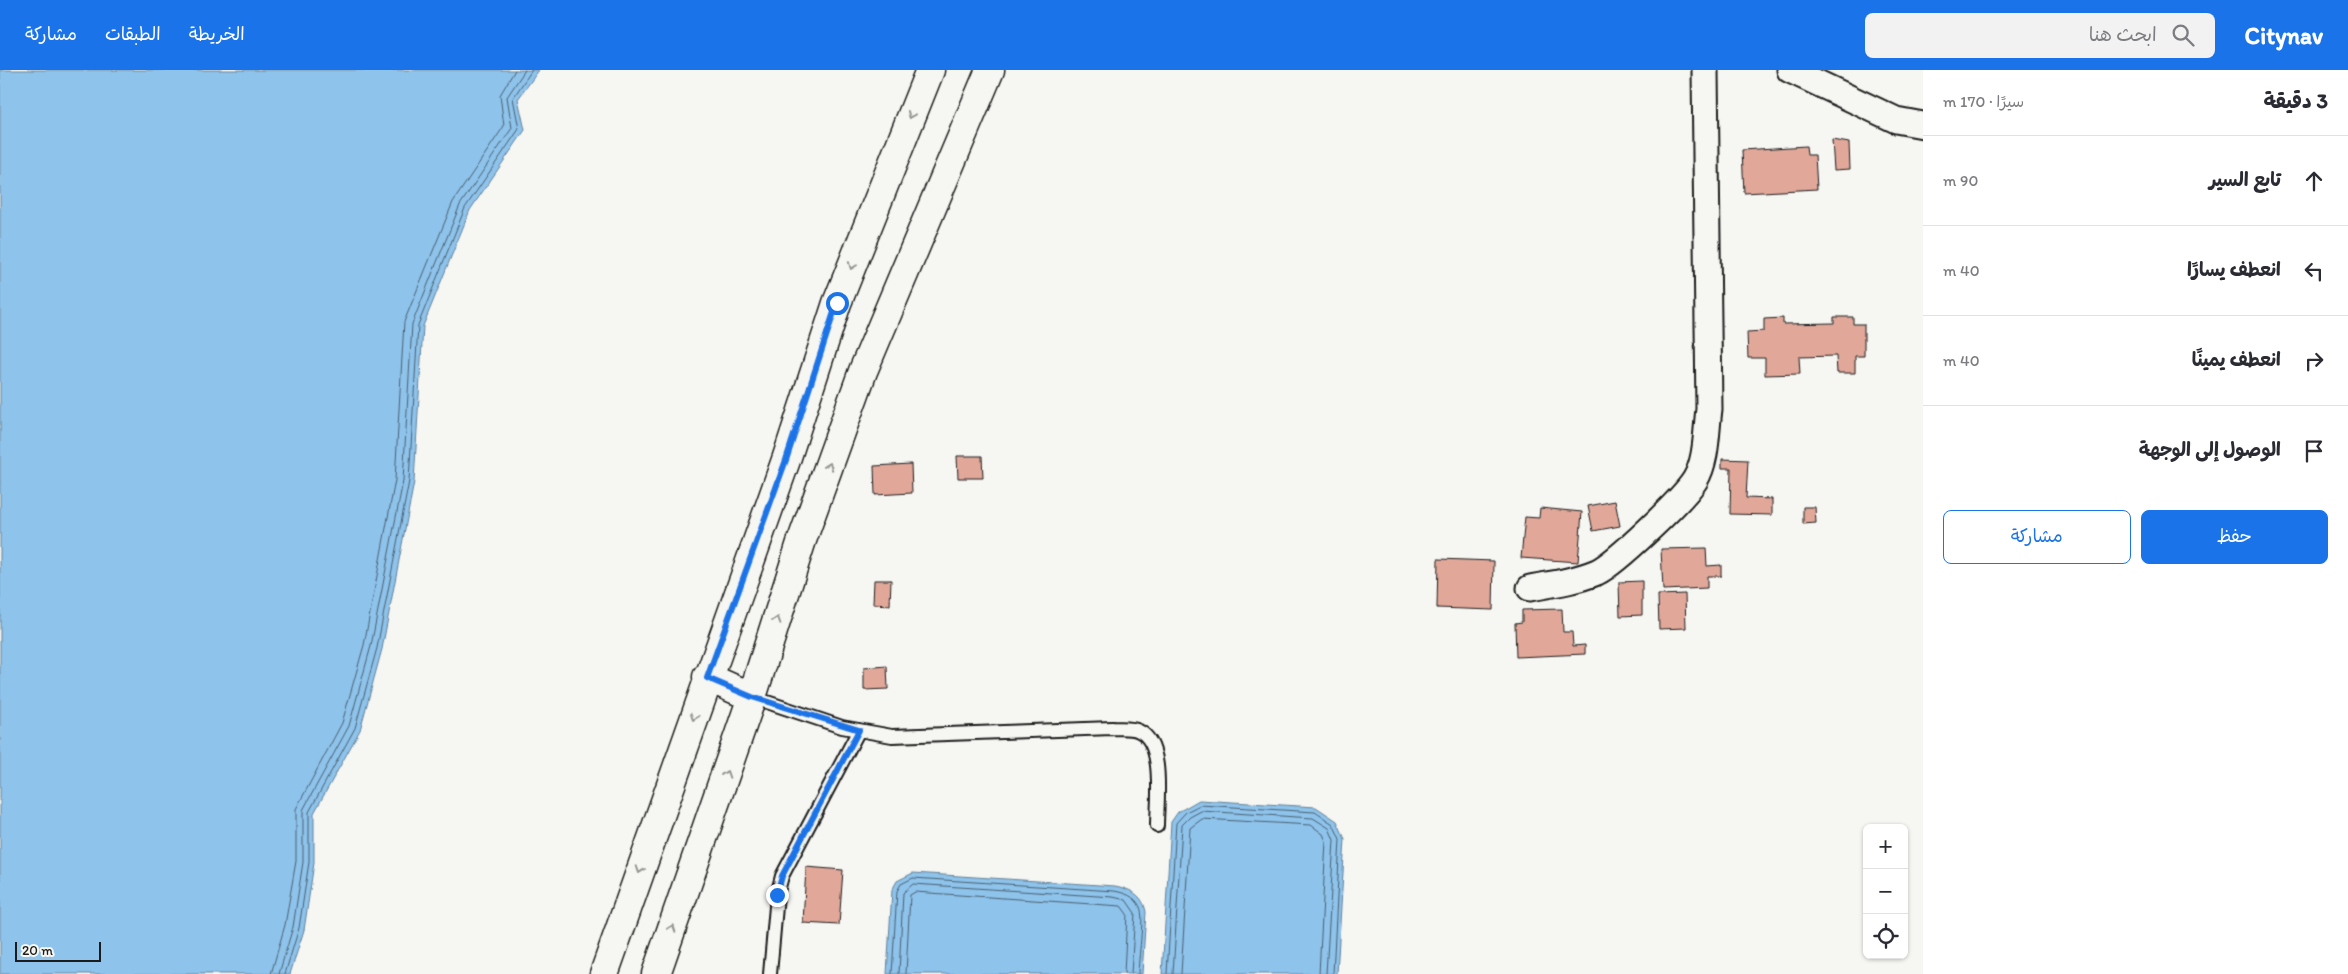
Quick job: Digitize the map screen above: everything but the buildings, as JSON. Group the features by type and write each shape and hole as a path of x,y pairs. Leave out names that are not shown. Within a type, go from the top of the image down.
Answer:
{"main road":[{"path":"604,974 707,678 786,460 837,303 930,70"},
{"path":"656,974 752,697 801,542 863,371 990,70"},
{"path":"707,678 752,697"}],"street":[{"path":"1530,588 1578,579 1599,570 1643,534 1676,502 1695,480 1704,451 1709,409 1704,70"},
{"path":"1790,70 1896,120 1923,126"}],"lane":[{"path":"752,697 859,730 892,736 1112,728 1138,730 1149,738 1156,758 1157,826"},
{"path":"770,974 777,895 782,876 859,730"}],"water":[{"path":"0,70 539,70 518,99 525,130 470,210 423,326 414,482 382,649 360,730 314,813 314,863 304,930 290,974 0,974"},
{"path":"1199,800 1316,807 1337,821 1345,839 1337,974 1162,974 1171,822 1178,812"},
{"path":"913,873 1115,886 1131,891 1142,901 1146,912 1142,974 887,974 892,890 897,881"}],"route":[{"path":"777,895 782,876 859,730 752,697 707,678 786,460 837,303"}]}
